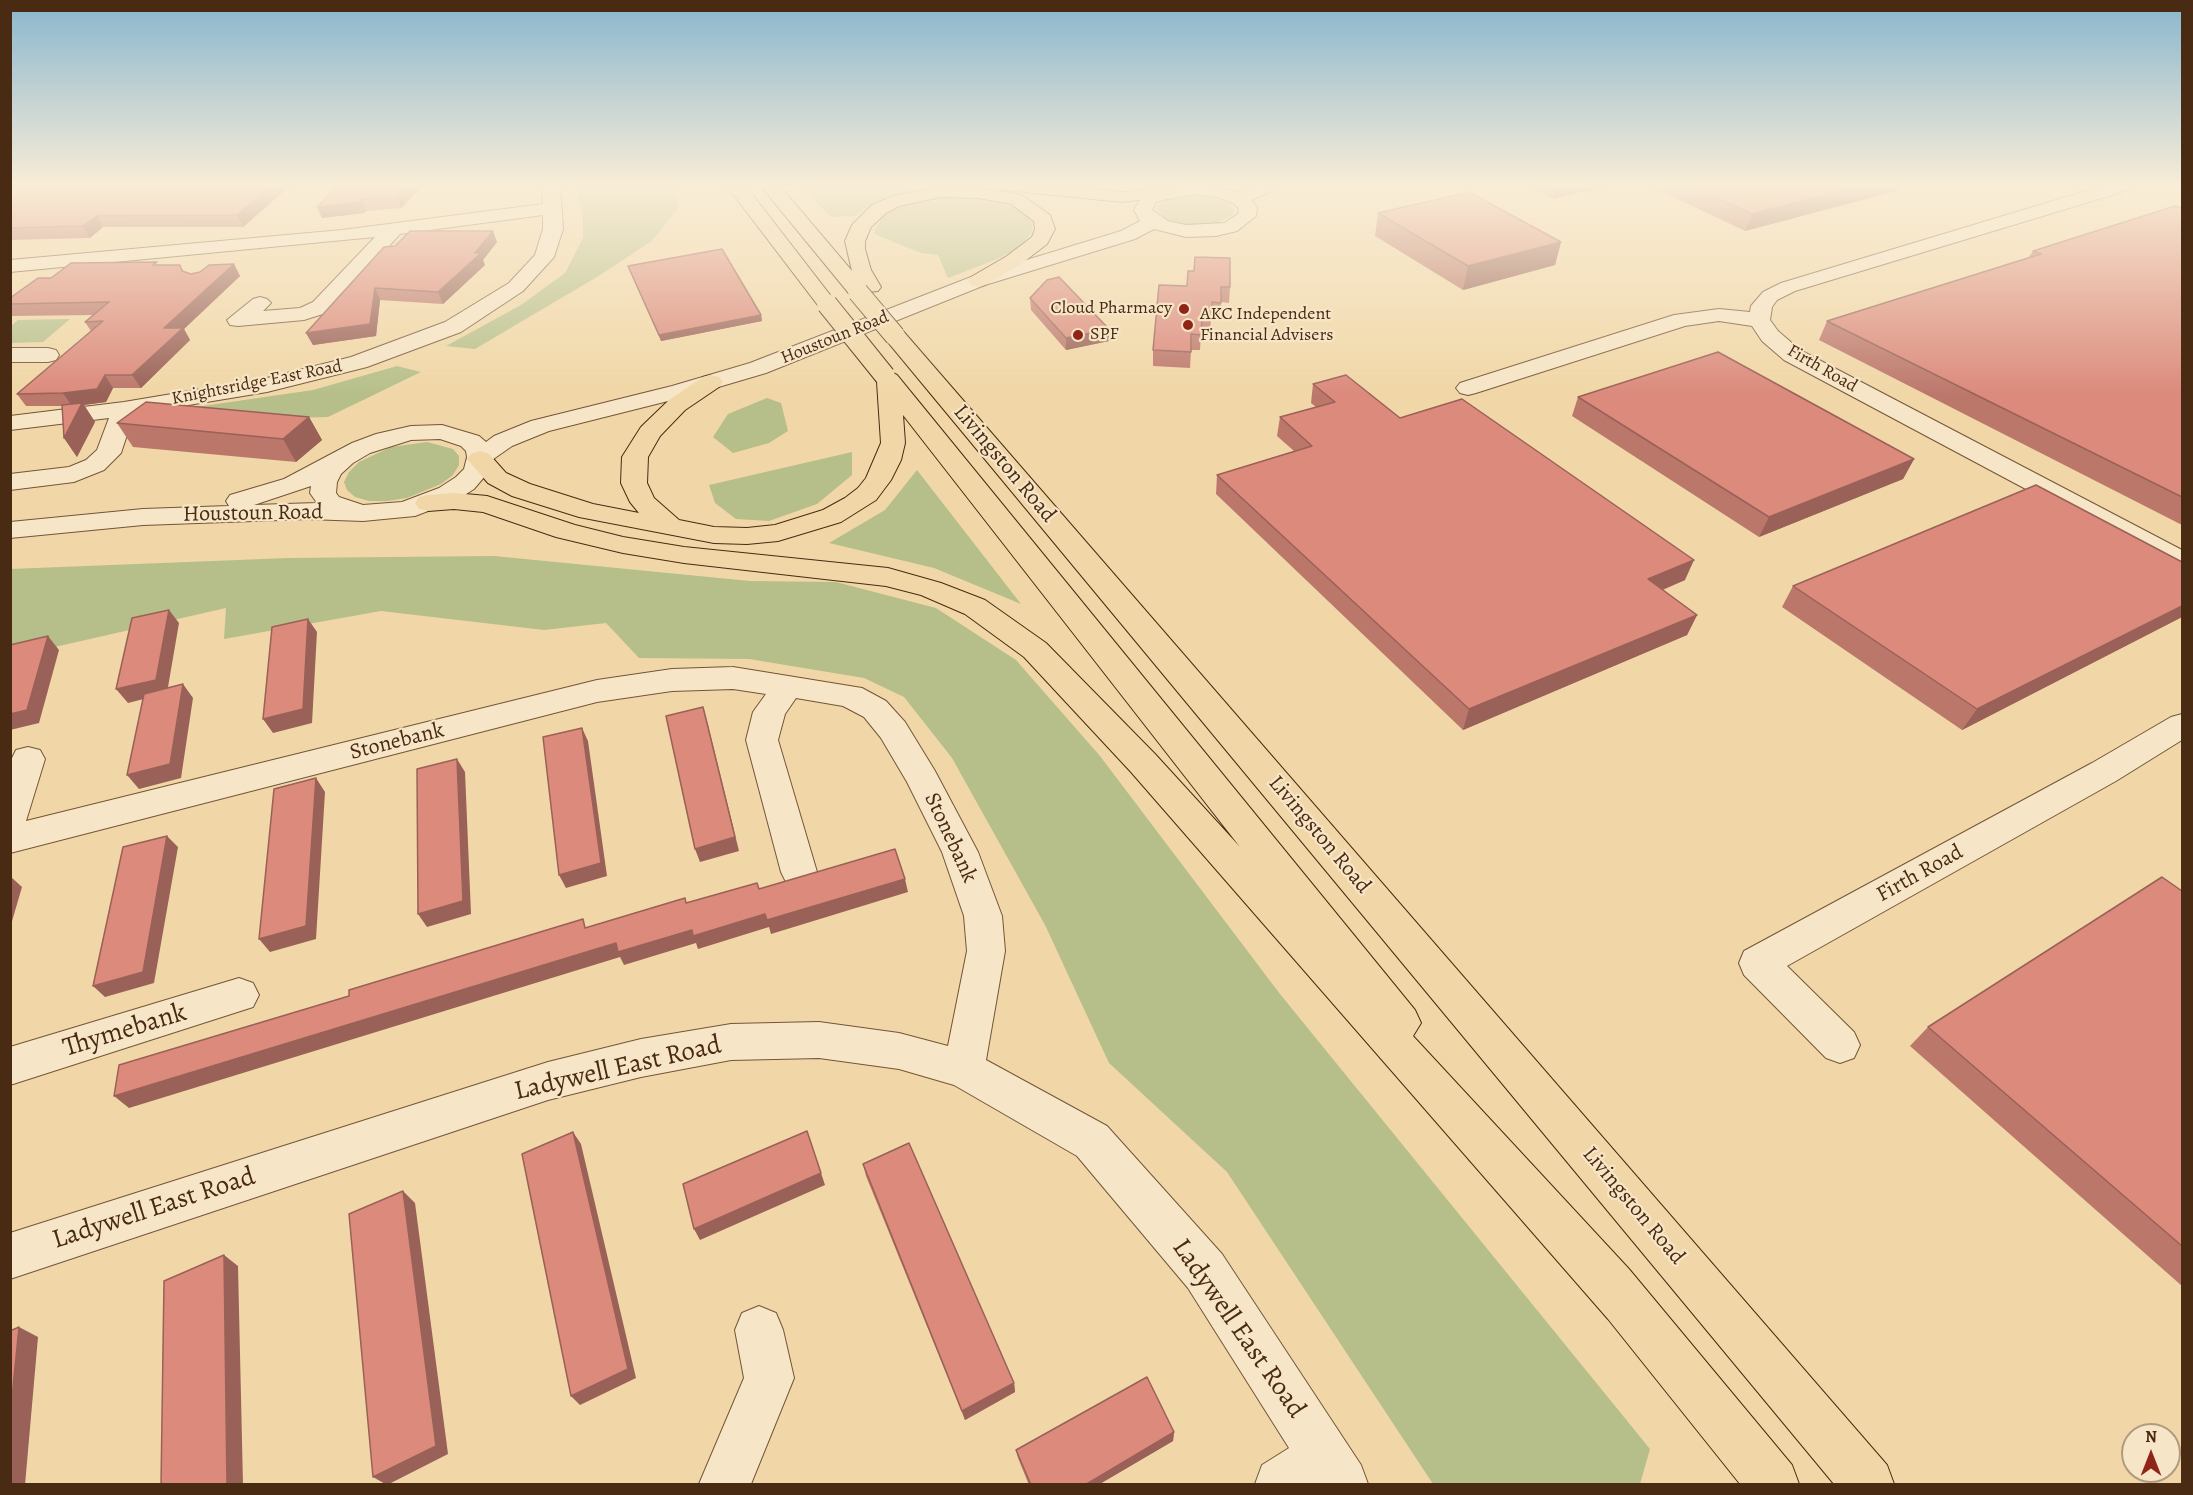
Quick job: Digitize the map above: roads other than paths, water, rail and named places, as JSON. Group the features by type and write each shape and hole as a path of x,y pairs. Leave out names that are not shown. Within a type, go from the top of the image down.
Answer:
{"main road":[{"name":"Livingston Road","path":"789,255 827,304 897,364 1868,1485"},
{"name":"Livingston Road","path":"832,255 864,290 897,364 1625,1302 1773,1485"},
{"path":"858,255 864,290"},
{"path":"978,281 1021,255"},
{"path":"480,458 497,478 520,490 588,512 714,535 747,536 778,533 832,516 867,494 878,480 893,443 897,364"},
{"path":"671,527 643,502 634,483 635,457 650,432 677,405 711,382"},
{"path":"428,503 454,501 487,504 566,531 684,555 836,570 888,578 931,589 984,613 1035,650 1143,763 1201,831 1625,1302"}],"street":[{"path":"15,266 32,255"},
{"path":"15,266 143,255"},
{"path":"212,267 226,255"},
{"path":"260,303 238,320 304,314 321,308 370,255"},
{"name":"Knightsridge East Road","path":"10,423 124,409 267,385 359,362 453,327 516,287 538,265 543,255"},
{"name":"Houstoun Road","path":"480,458 503,441 540,426 711,382 789,356 978,281 1059,255"},
{"path":"1468,388 1682,320 1719,315 1759,320 1762,306 1770,296 1788,287 1895,255"},
{"path":"40,282 66,262"},
{"name":"Firth Road","path":"1759,320 1770,336 1792,355 2182,561"},
{"path":"10,355 48,355"},
{"path":"10,482 74,474 95,465 108,453 124,409"},
{"name":"Houstoun Road","path":"143,517 274,492 316,475 361,448 385,439 411,433 442,432 606,409"},
{"path":"344,458 331,470 324,482 323,493 330,503 363,513 384,513 428,503 465,483 476,471 480,458 478,448 470,441 442,432"},
{"name":"Houstoun Road","path":"10,530 143,517 308,511 363,513"},
{"name":"Stonebank","path":"10,839 597,691 672,680 733,678 851,696 875,709 893,730 923,780 960,852 983,916 986,951 964,1069"},
{"path":"788,686 769,712 762,740 799,873"},
{"name":"Firth Road","path":"1840,1045 1758,963 2093,778 2182,725"},
{"path":"10,818 28,759"},
{"name":"Thymebank","path":"10,1066 239,995"},
{"name":"Ladywell East Road","path":"10,1256 548,1081 641,1058 731,1042 819,1040 899,1051 964,1069 1092,1141 1205,1271 1333,1470"},
{"path":"725,1485 769,1378 759,1330"},
{"path":"1281,1485 1333,1470"}],"place":[{"name":"Cloud Pharmacy","path":"1184,309"},
{"name":"AKC Independent Financial Advisers","path":"1188,325"},
{"name":"SPF","path":"1078,335"}]}
